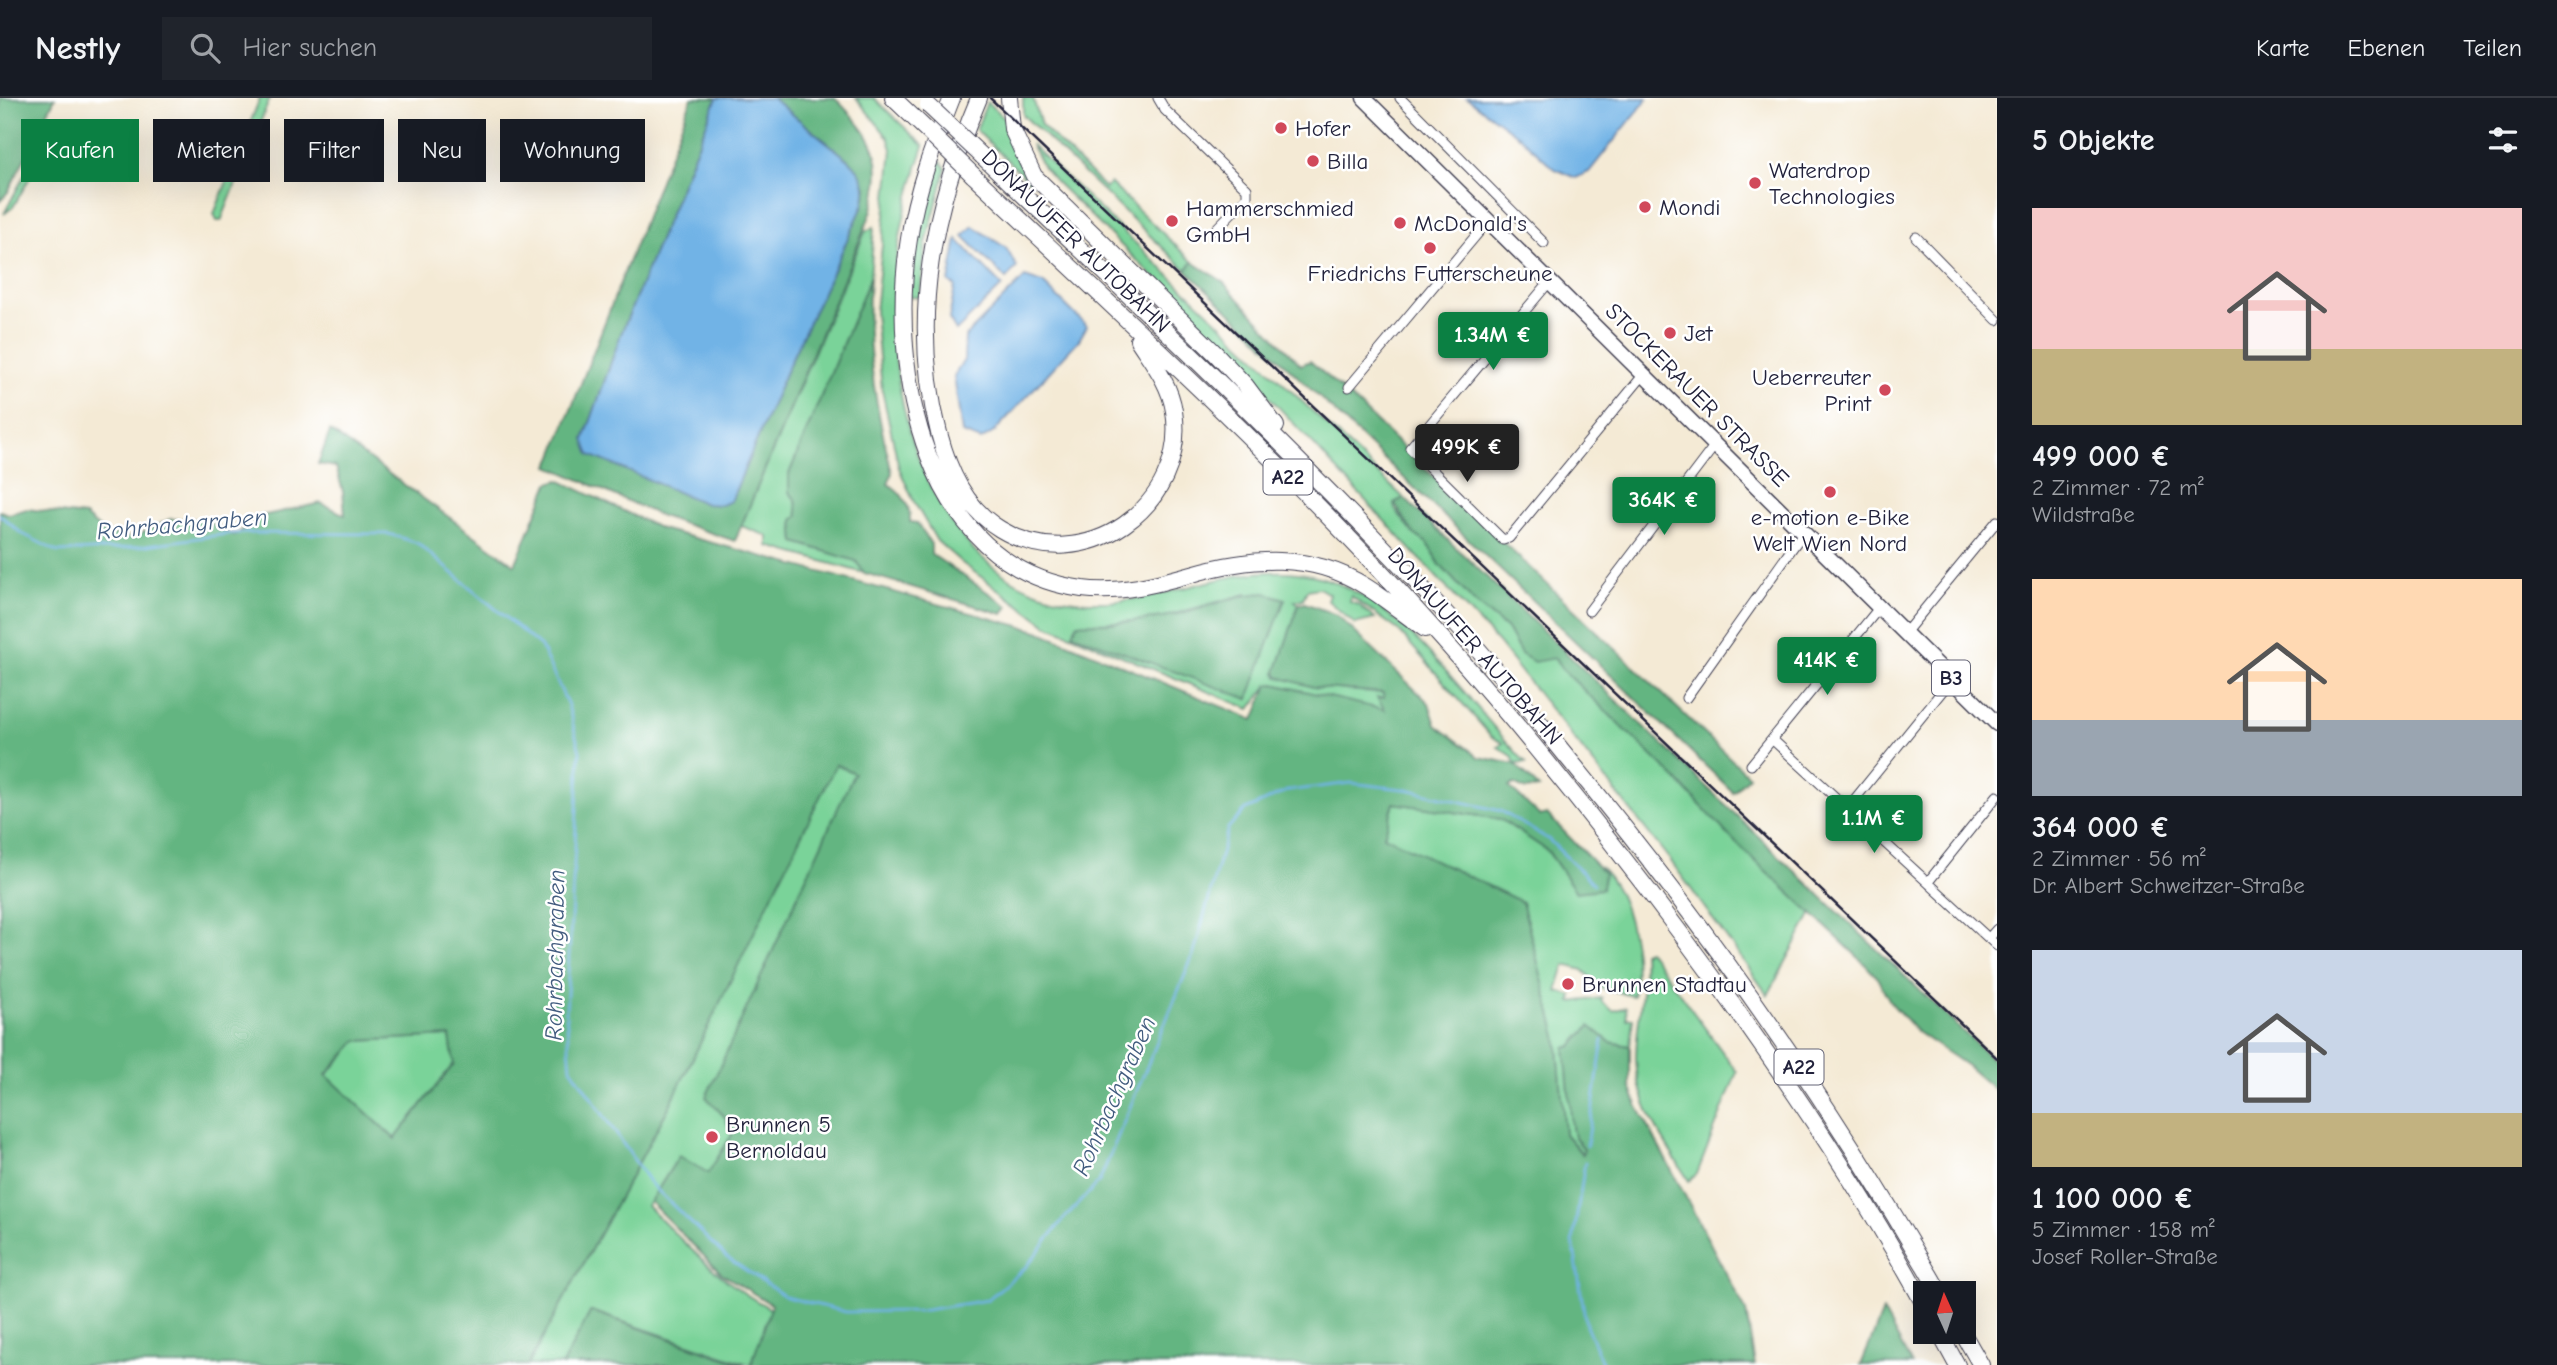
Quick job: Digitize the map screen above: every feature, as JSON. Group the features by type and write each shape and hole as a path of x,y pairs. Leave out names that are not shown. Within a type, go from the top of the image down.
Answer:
{"highway":[{"name":"DONAUUFER AUTOBAHN","path":"893,98 1295,483 1445,642 1619,850 1731,1001 1846,1174 1913,1286"},
{"path":"953,98 930,159 913,219 905,274 904,328 912,395 927,449 948,497 972,532 998,555 1029,574 1084,590 1136,588 1247,561 1287,560 1317,565 1363,584 1445,642"},
{"path":"979,98 936,225 927,278 925,350 935,417 951,468 974,508 1000,529 1042,545 1089,543 1127,525 1161,487 1174,453 1174,409 1160,373 1125,319"},
{"path":"1009,98 1012,129 1034,176 1246,386 1306,467"},
{"name":"DONAUUFER AUTOBAHN","path":"925,101 1306,467 1478,649 1644,850 1747,990 1846,1137 1933,1281"},
{"path":"1946,1344 1957,1365"},
{"path":"1969,1344 1981,1365"}],"main road":[{"name":"STOCKERAUER STRASSE","path":"1364,98 1997,724"}],"street":[{"path":"1158,98 1165,110 1247,189 1247,197 1215,230"},
{"path":"1400,98 1544,243"},
{"path":"1349,387 1489,220"},
{"path":"1916,237 1997,320"},
{"path":"1550,281 1410,449 1503,540 1509,538 1645,373"},
{"path":"1589,611 1715,445"},
{"path":"1905,633 1997,522"},
{"path":"1686,698 1803,533"},
{"path":"1751,765 1879,608"},
{"path":"1846,810 1952,679"},
{"path":"1773,740 1846,810 1997,946"},
{"path":"1928,882 1997,796"},
{"path":"1989,939 1997,929"}],"green space":[{"path":"0,98 55,98 44,119 21,119 21,166 8,192 0,201"},
{"path":"260,98 270,98 262,119 252,119"},
{"path":"692,98 717,98 621,334 584,440 731,501 787,369 863,206 867,188 850,161 772,98 835,98 868,137 877,162 876,193 871,213 735,541 661,516 549,466"},
{"path":"856,98 874,98 924,146 906,206 895,268 895,357 903,405 917,454 937,499 964,539 998,571 1039,593 1089,602 1149,596 1267,572 1296,573 1326,579 1356,592 1410,633 1526,763 1515,764 1512,756 1498,747 1503,743 1491,736 1398,630 1351,596 1350,602 1359,605 1375,619 1355,624 1327,600 1329,594 1319,588 1307,590 1303,599 1295,601 1299,604 1276,673 1313,687 1383,693 1384,698 1378,698 1385,711 1274,684 1268,685 1250,709 1047,625 962,563 937,541 914,502 899,468 882,390 875,312 892,149 888,137","holes":["1246,594 1248,699 1102,624 1156,619"]},
{"path":"1023,98 1033,98 1041,125 1105,188 1110,183 1193,262 1186,270 1023,115"},
{"path":"987,102 1005,119 1014,153 1032,184 976,130"},
{"path":"1031,144 1404,498 1394,503 1395,509 1414,534 1427,543 1440,565 1475,603 1507,629 1521,654 1555,658 1561,668 1812,913 1768,995 1670,860 1498,643 1193,315 1057,183 1043,167"},
{"path":"938,159 946,168 926,243 920,297 909,297 920,223"},
{"path":"21,182 27,182 13,207 4,214"},
{"path":"227,182 237,182 221,221 217,221 214,214"},
{"path":"874,227 870,278 789,474 789,492 796,500 798,517 793,520 795,542 856,561 864,573 768,546 768,536 741,526 865,232"},
{"path":"1193,262 1222,281 1301,365 1310,361 1350,397 1749,776 1733,792 1186,270"},
{"path":"870,278 870,352 876,401 892,473 888,484 904,500 909,510 910,522 917,523 931,544 931,554 1008,606 1003,614 864,573 856,561 795,542 793,520 798,516 796,500 789,492 789,474"},
{"path":"330,431 515,565 549,483 559,480 661,529 1038,631 1254,720 1268,685 1274,684 1385,710 1377,698 1384,698 1383,693 1313,687 1278,677 1276,672 1299,604 1305,603 1337,615 1429,703 1436,725 1479,757 1515,764 1539,788 1526,790 1514,784 1509,787 1540,816 1547,814 1604,873 1602,889 1576,892 1548,851 1500,819 1394,803 1384,836 1522,902 1557,1036 1565,1134 1582,1154 1584,1149 1574,1137 1572,1127 1565,1048 1572,1046 1590,1026 1610,1042 1630,1046 1630,1085 1637,1105 1746,1311 1755,1365 751,1365 772,1305 721,1273 650,1202 679,1156 708,1173 732,1135 725,1117 706,1097 854,773 836,764 670,1105 528,1365 0,1365 0,511 9,514 27,509 85,516 105,533 132,538 170,519 204,519 234,536 261,516 321,503 345,515 343,492 336,467 318,464","holes":["450,1036 454,1064 395,1139 326,1075 357,1041"]},
{"path":"1404,498 1997,1064 1997,1092 1967,1066 1917,1032 1891,1003 1876,976 1859,958 1735,842 1676,779 1561,668 1555,658 1534,662 1521,654 1507,629 1475,603 1440,565 1427,543 1414,534 1394,503"},
{"path":"1266,593 1285,599 1248,699 1073,634 1077,623 1159,618 1235,598"},
{"path":"835,764 855,773 707,1097 725,1117 732,1135 708,1174 679,1156 647,1206 720,1275 771,1309 751,1365 591,1311 562,1365 528,1365 670,1105"},
{"path":"1394,803 1500,819 1548,851 1576,892 1604,873 1599,866 1618,892 1634,945 1633,996 1602,988 1583,970 1565,965 1557,991 1573,996 1571,1002 1602,998 1601,1001 1613,1011 1626,1007 1627,1019 1633,1018 1630,1046 1610,1042 1590,1026 1572,1046 1566,1048 1572,1127 1574,1137 1584,1149 1583,1154 1565,1134 1557,1036 1384,836"},
{"path":"1648,950 1737,1072 1697,1174 1689,1181 1662,1139 1641,1093 1636,1046 1643,952"},
{"path":"450,1036 454,1063 395,1139 326,1075 357,1041"},
{"path":"591,1311 744,1365 562,1365"},
{"path":"1883,1311 1912,1365 1861,1365"}],"water":[{"path":"717,98 772,98 850,161 862,177 865,193 863,206 787,369 731,501 722,505 706,504 590,455 584,440 621,334"},
{"path":"1467,98 1648,98 1589,172 1576,178 1555,169 1521,138"},
{"path":"973,226 1006,248 1017,267 1006,279 963,236"},
{"path":"957,239 1002,286 956,331 949,319 955,286 949,282"},
{"path":"1025,277 1043,283 1087,326 1079,340 994,432 981,440 962,433 954,376 964,360 965,337"}],"waterway":[{"name":"Rohrbachgraben","path":"0,515 21,533 58,552 126,548 234,533 389,534 417,543 541,647 568,705 580,752 566,1013 571,1068 650,1183 726,1257 786,1297 846,1312 920,1311 987,1300 1026,1267 1063,1220 1099,1182 1194,953 1228,828 1246,810 1287,791 1351,783 1411,790 1501,811 1548,839 1594,884"},
{"name":"Rohrbachgraben","path":"1587,1146 1603,1040"},
{"name":"Rohrbachgraben","path":"1585,1162 1573,1241 1586,1325 1603,1365"}],"railway":[{"path":"990,98 1997,1058"}],"place":[{"name":"Hofer","path":"1281,128"},
{"name":"Billa","path":"1313,161"},
{"name":"Waterdrop Technologies","path":"1755,183"},
{"name":"Mondi","path":"1645,207"},
{"name":"Hammerschmied GmbH","path":"1172,221"},
{"name":"McDonald's","path":"1400,223"},
{"name":"Friedrichs Futterscheune","path":"1430,248"},
{"name":"Jet","path":"1670,333"},
{"name":"Ueberreuter Print","path":"1885,390"},
{"name":"e-motion e-Bike Welt Wien Nord","path":"1830,492"},
{"name":"Brunnen Stadtau","path":"1568,984"},
{"name":"Brunnen 5 Bernoldau","path":"712,1137"}]}
